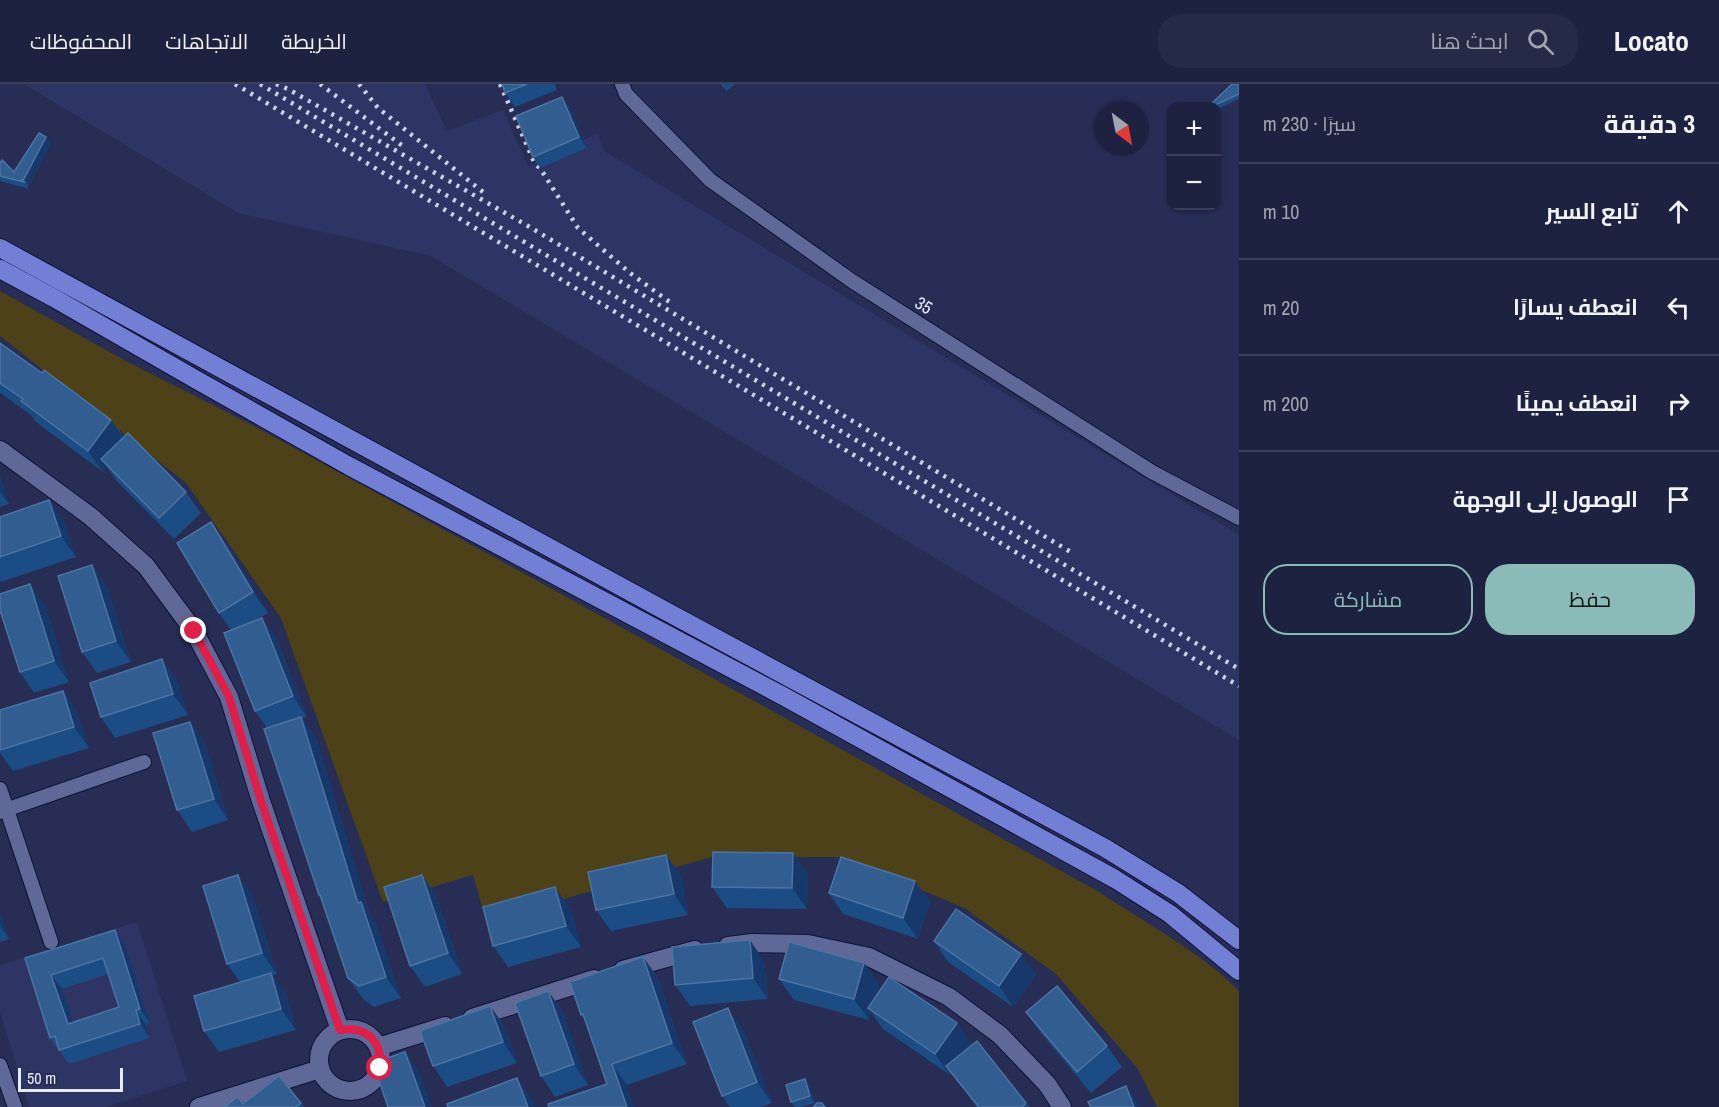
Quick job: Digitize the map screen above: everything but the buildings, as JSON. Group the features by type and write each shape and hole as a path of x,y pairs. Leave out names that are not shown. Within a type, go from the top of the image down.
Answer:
{"main road":[{"path":"0,248 1105,848 1178,893 1239,940"},
{"path":"0,269 350,466 783,696 1115,879 1170,914 1239,971"}],"street":[{"name":"35","path":"622,84 626,94 710,180 843,274 1152,472 1239,518"},
{"path":"0,450 90,516 146,566 194,631 229,697 261,801 340,1030"},
{"path":"4,811 144,762"},
{"path":"0,789 4,811 51,942"},
{"path":"378,1047 622,970 699,949 752,943 808,944 869,957 949,997 1000,1035 1047,1084 1062,1107"},
{"path":"340,1030 358,1030 367,1034 378,1047 381,1058 380,1068 361,1099 348,1091 330,1085 320,1069 320,1050 332,1035 340,1030"},
{"path":"0,1065 15,1107"},
{"path":"199,1107 320,1069"}],"shaded area":[{"path":"24,84 425,84 447,131 503,110 528,166 598,133 604,151 1239,535 1239,740 431,256 238,213"},
{"path":"0,291 122,359 252,425 534,579 1099,892 1172,938 1208,964 1239,991 1239,1107 1157,1107 1138,1069 1056,974 966,909 844,857 712,857 486,921 473,875 383,902 281,618 186,483 0,336"},
{"path":"137,922 187,1081 106,1107 29,1107 0,1012 0,965"}],"railway":[{"path":"235,84 1239,686"},
{"path":"260,84 1239,669"},
{"path":"276,84 528,226 1074,554"},
{"path":"320,84 404,147"},
{"path":"359,84 378,108 483,192"},
{"path":"500,84 535,164 540,168 578,228 630,273 671,303"}],"route":[{"path":"194,631 229,697 261,801 340,1030 358,1030 374,1040 381,1058 380,1068"}]}
